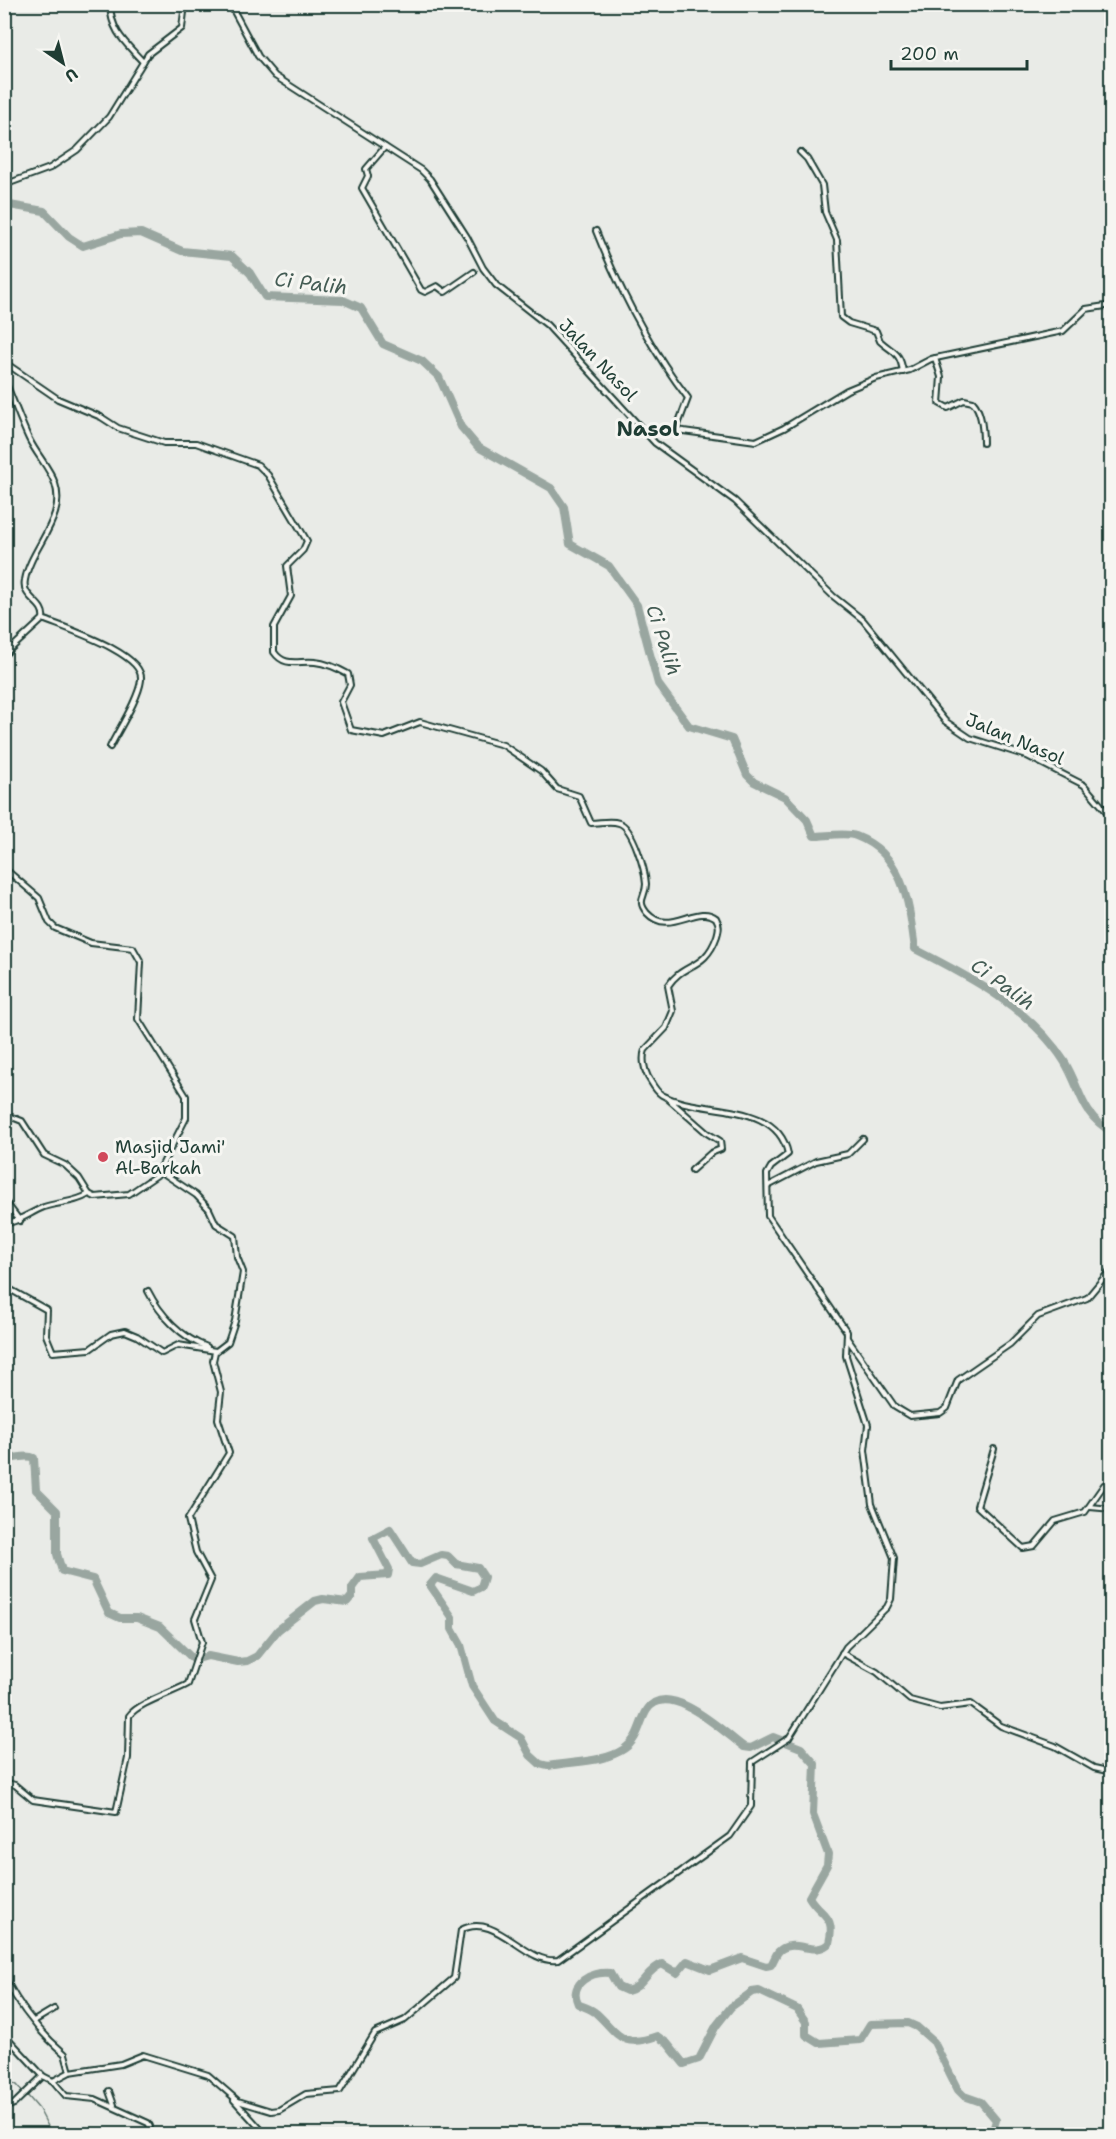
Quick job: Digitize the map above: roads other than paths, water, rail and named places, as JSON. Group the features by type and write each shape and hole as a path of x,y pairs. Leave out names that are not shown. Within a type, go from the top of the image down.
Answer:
{"street":[{"path":"110,4 110,21 115,30 143,62"},
{"path":"4,185 50,168 78,150 109,117 143,62 158,46 182,28 185,4"},
{"name":"Jalan Nasol","path":"230,4 258,56 275,76 430,179 467,237 483,268 496,285 547,325 663,449 735,501 833,596 863,620 922,689 937,712 956,730 986,744 1027,756 1084,785 1112,818"},
{"path":"1098,4 1112,9"},
{"path":"385,147 366,169 368,176 362,188 421,290 425,292 437,286 444,292 474,272"},
{"path":"800,152 807,159 822,185 826,214 837,240 842,319 875,330 880,341 891,346 899,357 903,372"},
{"path":"596,231 613,275 645,337 688,398 676,430"},
{"path":"646,433 676,430 756,441 784,428 847,390 903,372 935,358 1062,331 1086,309 1112,305"},
{"path":"935,358 941,377 939,403 948,408 964,400 973,402 978,408 983,443"},
{"path":"4,362 58,399 101,417 118,428 164,443 196,443 251,461 264,469 308,541 303,550 287,566 291,596 274,627 274,652 281,659 291,663 317,662 348,675 350,685 341,702 351,730 384,736 420,722 506,746 544,774 557,789 579,796 591,822 612,822 627,828 633,837 645,879 641,904 650,915 658,920 677,922 703,913 716,918 719,930 712,951 669,984 667,988 673,1008 671,1018 666,1028 648,1045 643,1054 646,1073 657,1091 707,1133 720,1141 721,1149 711,1153 692,1170"},
{"path":"4,379 29,437 51,471 58,490 55,514 25,580 27,594 42,609 43,619"},
{"path":"4,655 43,619"},
{"path":"43,619 125,654 138,668 141,682 110,747"},
{"path":"4,868 39,898 49,922 55,928 91,943 129,946 138,953 141,962 138,1019 186,1096 186,1118 169,1147 160,1171 139,1188 124,1196 98,1197 89,1194 79,1178 64,1165 44,1155 24,1122 4,1114"},
{"path":"53,2081 70,2072 121,2064 143,2055 160,2059 181,2069 208,2075 241,2103 274,2111 306,2094 341,2090 375,2033 405,2020 454,1978 459,1934 465,1927 485,1927 550,1961 566,1956 730,1836 751,1806 752,1762 789,1738 842,1653 860,1631 890,1603 895,1564 872,1504 865,1454 868,1425 846,1356 847,1338 844,1327 771,1222 766,1210 769,1169 788,1154 780,1132 752,1116 665,1096"},
{"path":"767,1187 816,1161 848,1154 863,1139"},
{"path":"4,1782 15,1785 33,1800 116,1812 128,1758 129,1716 140,1706 168,1696 188,1684 203,1640 195,1619 211,1580 196,1552 188,1519 229,1453 218,1419 221,1392 213,1364 216,1351 228,1342 234,1325 243,1269 237,1257 236,1238 216,1224 201,1200 160,1171"},
{"path":"4,1224 21,1221 44,1207 79,1200 89,1194"},
{"path":"4,1200 21,1221"},
{"path":"847,1338 895,1407 910,1416 940,1413 947,1408 958,1380 1010,1344 1038,1316 1087,1298 1112,1268"},
{"path":"4,1286 47,1310 46,1335 53,1352 90,1349 111,1334 125,1331 137,1336 162,1353 178,1345 216,1351"},
{"path":"148,1291 162,1314 177,1329 190,1339 216,1351"},
{"path":"994,1449 976,1506 1023,1548 1034,1546 1055,1521 1082,1514 1090,1507 1104,1485 1112,1483"},
{"path":"1090,1507 1112,1509"},
{"path":"842,1653 878,1672 910,1700 940,1708 971,1704 1001,1726 1057,1748 1094,1768 1112,1772"},
{"path":"6,1980 56,2049 64,2053 70,2072"},
{"path":"34,2021 54,2009"},
{"path":"4,2034 43,2076 53,2081 66,2096 91,2098 114,2105 149,2124 147,2134"},
{"path":"4,2108 14,2104 43,2076"},
{"path":"109,2091 114,2105"},
{"path":"230,2094 265,2134"}],"waterway":[{"name":"Ci Palih","path":"4,204 44,211 69,237 83,246 121,234 141,233 182,251 232,256 250,273 265,297 343,300 361,308 383,344 422,361 439,377 461,427 478,447 551,488 564,507 570,544 609,566 637,605 658,684 689,726 732,739 747,775 754,782 785,797 807,820 814,836 841,834 856,836 885,855 902,883 907,899 915,949 977,983 1034,1025 1064,1061 1087,1109 1101,1125 1112,1132"},
{"path":"4,1457 34,1458 36,1490 57,1511 57,1554 62,1571 93,1579 109,1613 120,1618 137,1618 160,1627 194,1660 208,1656 238,1662 247,1661 257,1656 278,1630 315,1601 323,1599 347,1602 352,1596 352,1588 360,1577 388,1575 389,1569 373,1538 390,1529 412,1563 420,1564 441,1555 448,1556 456,1564 478,1568 484,1577 481,1587 473,1591 436,1578 430,1585 452,1617 452,1629 461,1645 472,1686 495,1721 521,1738 530,1755 540,1764 548,1766 588,1761 616,1754 633,1741 647,1710 656,1702 668,1700 696,1711 744,1747 751,1748 773,1737 801,1748 815,1764 813,1814 828,1854 827,1865 809,1897 829,1921 831,1926 829,1943 817,1948 797,1946 784,1948 778,1952 771,1965 766,1966 742,1958 710,1970 687,1961 677,1973 662,1964 652,1970 637,1986 627,1991 618,1987 610,1973 596,1974 589,1976 579,1984 576,1990 578,2004 596,2013 616,2033 628,2040 645,2040 657,2036 667,2043 684,2064 699,2059 716,2026 731,2007 752,1992 759,1991 797,2009 806,2022 806,2035 819,2043 860,2040 870,2024 908,2023 917,2027 934,2042 958,2090 964,2096 981,2102 996,2120 992,2134"},
{"path":"4,2079 17,2085 23,2092"},
{"path":"27,2095 39,2109 52,2134"}],"place":[{"name":"Masjid Jami' Al-Barkah","path":"103,1157"}],"district":[{"name":"Nasol","path":"648,429"}]}
